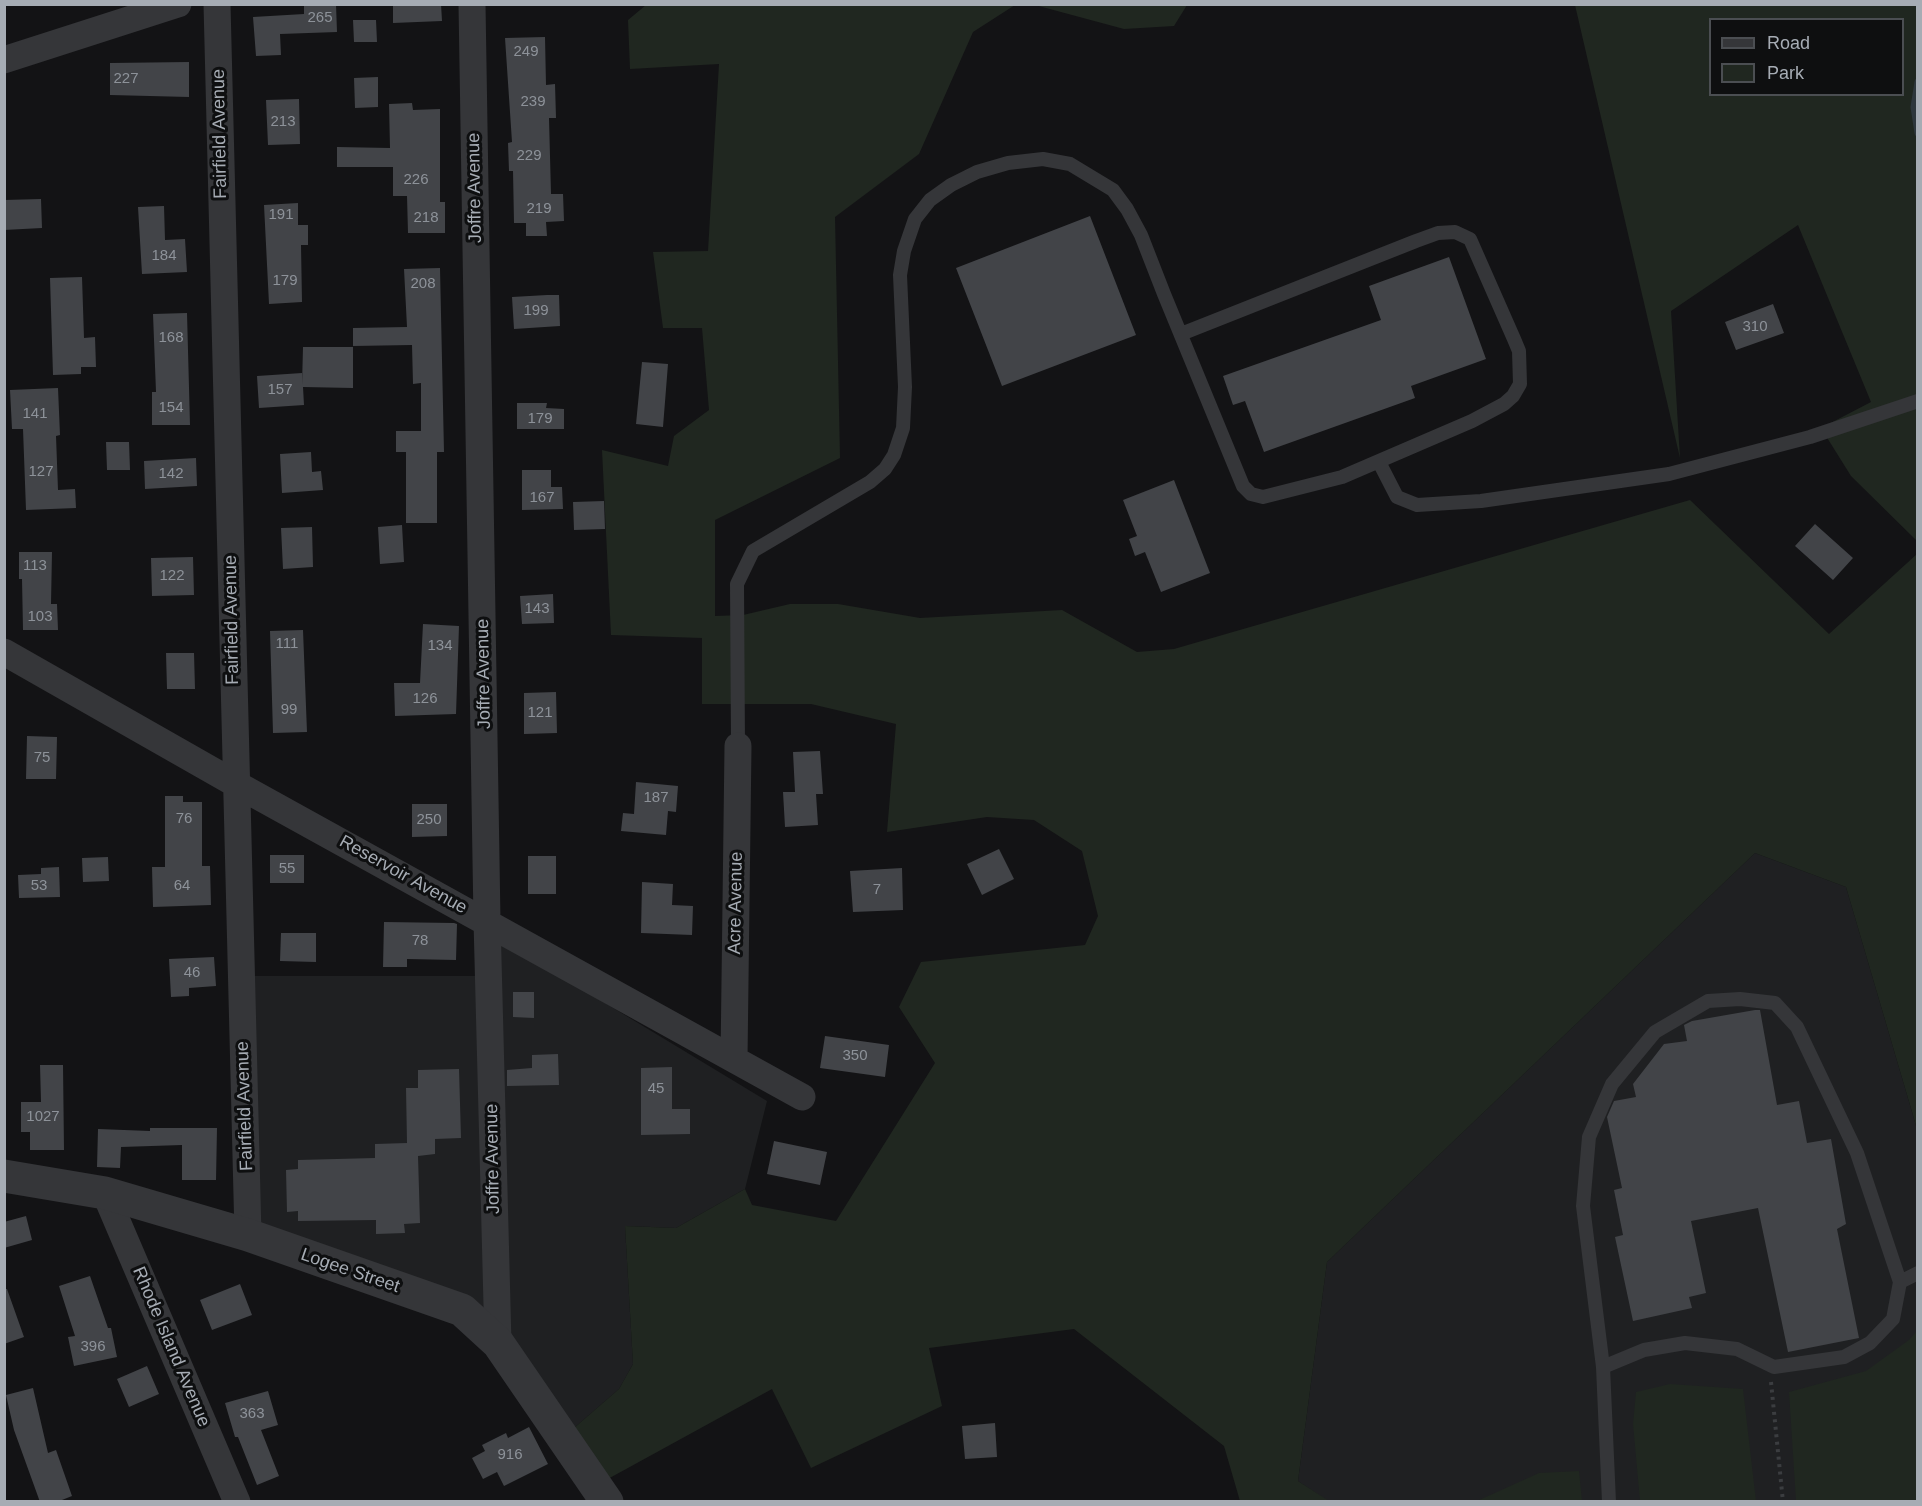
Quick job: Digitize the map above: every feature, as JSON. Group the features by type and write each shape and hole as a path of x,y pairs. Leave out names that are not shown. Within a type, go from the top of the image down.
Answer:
{"street":[{"path":"4,60 131,12 178,4"},
{"name":"Fairfield Avenue","path":"217,4 248,1235"},
{"name":"Joffre Avenue","path":"472,4 487,921 498,1343"},
{"name":"Reservoir Avenue","path":"4,652 236,784 487,921 802,1098"},
{"name":"Acre Avenue","path":"734,1059 738,746"},
{"name":"Logee Street","path":"4,1176 105,1193 248,1235 462,1310 498,1343 607,1502"},
{"name":"Rhode Island Avenue","path":"105,1193 237,1502"}],"lane":[{"path":"738,746 737,584 753,551 870,482 885,469 894,455 903,428 905,387 900,275 904,251 915,219 930,200 951,185 977,172 1008,164 1043,159 1070,164 1113,190 1127,209 1141,235 1181,334 1243,486 1251,494 1263,497 1302,489 1342,477 1379,462 1472,422 1504,404 1514,396 1520,384 1519,351 1470,239 1455,232 1438,233 1181,334"},
{"path":"1379,462 1397,497 1417,505 1481,501 1669,474 1810,436 1917,400"},
{"path":"1603,1367 1644,1350 1685,1343 1737,1349 1774,1367 1844,1357 1870,1343 1893,1319 1900,1282 1857,1153 1797,1027 1775,1003 1740,999 1708,1001 1655,1032 1612,1084 1589,1137 1583,1206 1603,1367 1609,1502"},
{"path":"1900,1282 1917,1273"}],"path":[{"path":"1774,1367 1770,1383 1783,1502"}],"shaded area":[{"path":"1755,853 1846,887 1917,1129 1917,1501 1329,1502 1298,1481 1327,1262"},
{"path":"476,925 767,1101 745,1189 676,1228 625,1226 633,1364 619,1389 574,1428 482,1311 241,1227 244,976 476,976"}],"green space":[{"path":"646,5 1015,5 973,32 919,154 835,217 840,458 715,520 715,616 743,615 790,604 838,604 920,618 1062,610 1137,652 1174,649 1690,500 1829,634 1917,554 1917,1129 1846,887 1755,853 1327,1262 1298,1481 1329,1501 1240,1501 1224,1446 1074,1329 929,1348 942,1406 811,1468 772,1389 606,1480 574,1428 619,1389 633,1364 625,1226 676,1228 745,1189 752,1205 836,1221 935,1063 899,1007 921,962 1085,945 1098,916 1082,851 1034,820 987,817 887,832 896,724 811,704 702,704 702,638 611,635 602,450 668,466 674,436 709,410 702,328 663,328 653,252 708,251 719,64 630,69 628,20"},
{"path":"1035,5 1187,5 1174,26 1124,29"},
{"path":"1575,5 1917,5 1917,541 1851,476 1821,428 1871,402 1798,225 1671,311 1680,458"},
{"path":"1917,1331 1917,1501 1796,1501 1789,1392 1866,1371 1909,1340"},
{"path":"1670,1384 1743,1389 1756,1501 1640,1501 1633,1424 1636,1392"},
{"path":"1579,1471 1582,1501 1477,1501 1539,1473"}],"building":[{"path":"304,4 336,4 337,32 280,34 281,55 256,56 253,17 304,14"},
{"path":"393,4 441,4 442,21 393,23"},
{"path":"353,20 376,20 377,42 354,42"},
{"path":"545,37 546,85 555,84 556,118 549,118 551,194 563,194 564,221 546,222 547,236 526,236 526,223 514,223 513,171 509,171 508,143 512,142 505,38"},
{"path":"189,62 189,97 110,95 110,63"},
{"path":"378,77 378,107 355,108 354,78"},
{"path":"299,99 300,144 268,145 266,100"},
{"path":"412,103 413,110 440,109 440,202 445,202 445,233 408,233 407,196 393,196 393,167 337,167 337,147 390,148 389,104"},
{"path":"41,199 42,228 4,230 4,200"},
{"path":"298,203 298,225 308,225 308,245 301,245 302,302 269,304 264,205"},
{"path":"164,206 165,240 185,239 187,272 142,274 138,207"},
{"path":"1090,216 1136,335 1002,386 956,268"},
{"path":"1449,257 1486,359 1411,386 1415,398 1264,452 1245,401 1233,405 1223,376 1381,320 1369,286"},
{"path":"440,268 444,452 437,452 437,523 406,523 406,452 396,452 396,431 421,431 421,383 413,384 412,345 353,346 353,328 407,327 404,269"},
{"path":"82,277 84,338 95,337 96,367 81,367 81,374 53,375 50,278"},
{"path":"559,295 560,326 514,329 512,297"},
{"path":"1773,304 1784,333 1736,350 1725,322"},
{"path":"187,313 190,425 152,425 152,392 156,392 153,314"},
{"path":"303,347 353,347 353,388 303,387 304,405 259,408 257,376 302,373 302,385"},
{"path":"642,362 668,364 663,427 636,424"},
{"path":"58,388 60,435 56,436 58,490 75,489 76,508 26,510 23,429 12,429 10,390"},
{"path":"517,403 547,403 546,408 564,409 564,429 517,429"},
{"path":"106,442 129,442 130,470 107,470"},
{"path":"311,452 312,472 321,471 323,490 282,493 280,454"},
{"path":"196,458 197,486 145,489 144,461"},
{"path":"522,470 551,470 551,487 562,487 563,509 522,510"},
{"path":"1174,480 1210,573 1161,592 1145,552 1135,556 1129,539 1137,536 1123,500"},
{"path":"604,501 605,529 574,530 573,502"},
{"path":"1815,524 1853,558 1833,580 1795,546"},
{"path":"402,525 404,562 380,564 378,527"},
{"path":"312,527 313,567 283,569 281,528"},
{"path":"19,552 52,552 51,604 57,604 58,630 23,630"},
{"path":"193,557 194,595 152,596 151,558"},
{"path":"553,594 554,623 522,624 520,596"},
{"path":"423,624 459,626 456,714 395,716 394,683 420,683"},
{"path":"303,630 307,732 273,733 270,631"},
{"path":"166,653 194,653 195,689 167,689"},
{"path":"556,692 557,733 524,734 524,693"},
{"path":"27,736 57,737 56,779 26,779"},
{"path":"820,751 823,794 816,794 818,825 785,827 783,792 795,792 793,752"},
{"path":"636,782 678,786 676,812 668,811 666,835 621,831 623,813 634,814"},
{"path":"165,796 183,796 183,802 202,802 202,866 210,866 211,905 153,907 152,867 165,867"},
{"path":"412,804 447,804 447,836 412,837"},
{"path":"999,849 1014,879 982,895 967,864"},
{"path":"270,855 304,855 304,883 270,883"},
{"path":"528,856 556,856 556,894 528,894"},
{"path":"108,857 109,881 83,882 82,858"},
{"path":"59,867 60,897 19,898 18,875 41,874 41,868"},
{"path":"902,868 903,910 853,912 850,871"},
{"path":"642,882 673,884 672,905 693,906 692,935 641,933"},
{"path":"384,922 457,924 456,960 407,959 407,967 383,967"},
{"path":"281,933 316,933 316,962 280,961"},
{"path":"214,957 216,986 189,988 189,996 171,997 169,959"},
{"path":"513,992 534,992 534,1018 513,1017"},
{"path":"1760,1010 1777,1105 1799,1101 1807,1143 1831,1139 1846,1224 1837,1229 1859,1338 1788,1352 1758,1208 1691,1221 1706,1293 1689,1297 1692,1308 1633,1321 1615,1237 1623,1235 1614,1190 1622,1188 1607,1117 1614,1101 1636,1097 1633,1084 1664,1044 1687,1041 1684,1025 1692,1021"},
{"path":"825,1036 889,1045 885,1077 820,1068"},
{"path":"558,1054 559,1085 507,1086 507,1070 532,1068 532,1055"},
{"path":"40,1065 63,1065 64,1150 30,1150 30,1132 21,1132 21,1102 41,1102"},
{"path":"672,1067 672,1109 690,1109 690,1134 641,1135 641,1068"},
{"path":"459,1069 461,1138 435,1139 435,1154 418,1156 420,1223 404,1224 405,1233 376,1234 376,1220 298,1221 298,1211 287,1212 286,1170 298,1169 298,1160 375,1158 375,1144 407,1143 406,1088 418,1088 418,1070"},
{"path":"150,1128 217,1128 216,1180 182,1180 182,1145 121,1147 120,1168 97,1167 98,1129 150,1131"},
{"path":"774,1141 827,1152 820,1185 767,1174"},
{"path":"26,1216 32,1240 4,1248 4,1222"},
{"path":"90,1276 108,1328 111,1328 117,1357 74,1366 68,1337 75,1336 59,1286"},
{"path":"240,1284 252,1315 212,1330 200,1300"},
{"path":"4,1289 7,1289 24,1337 4,1344"},
{"path":"147,1366 159,1394 129,1407 117,1379"},
{"path":"33,1388 48,1453 56,1450 72,1496 57,1502 40,1502 14,1430 6,1395"},
{"path":"268,1391 278,1425 261,1430 279,1476 257,1485 238,1437 235,1437 225,1403"},
{"path":"995,1423 997,1457 965,1459 962,1426"},
{"path":"529,1427 548,1464 504,1486 497,1472 483,1479 472,1458 485,1451 482,1445 506,1433 508,1438"}],"waterway":[{"path":"1918,82 1914,107 1918,133"}]}
